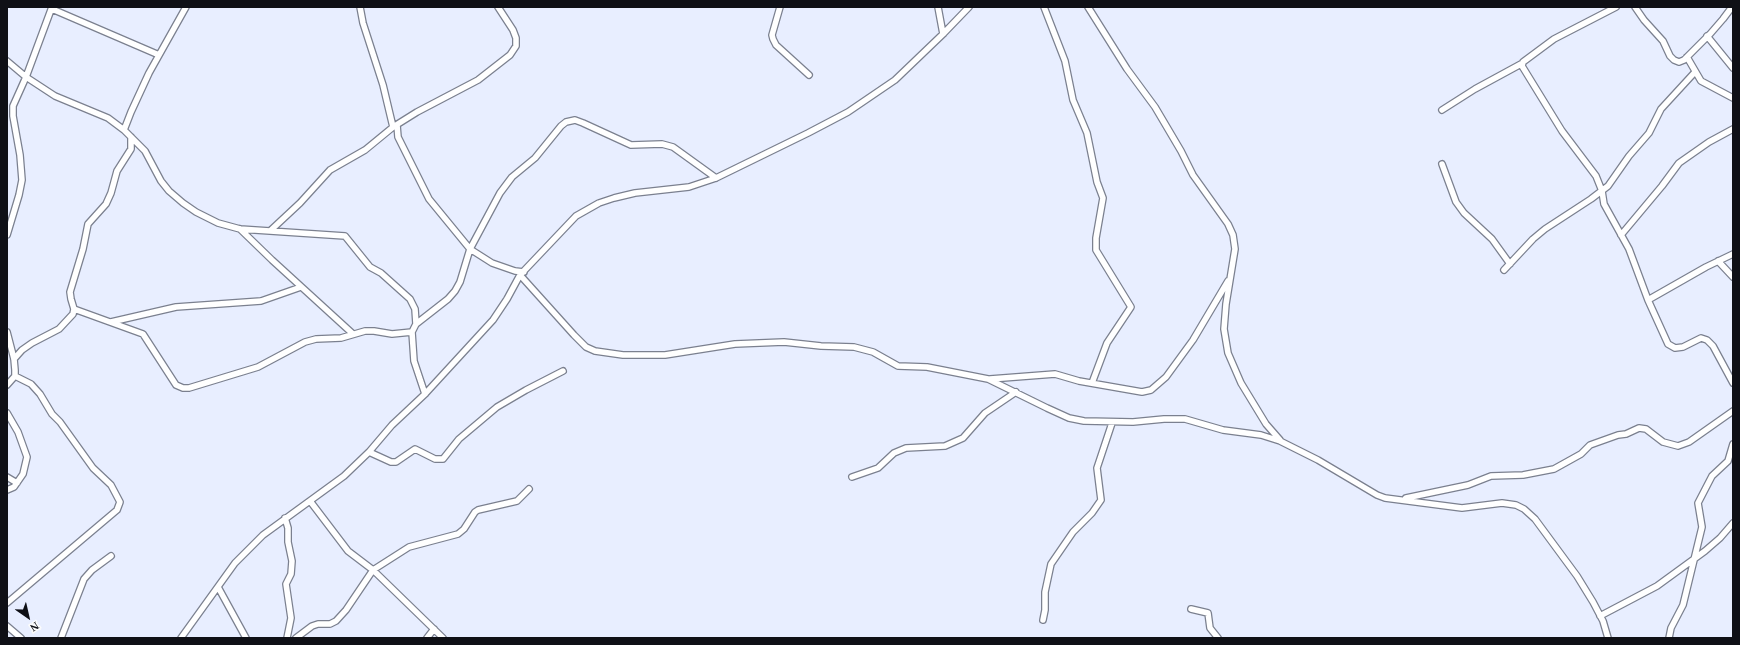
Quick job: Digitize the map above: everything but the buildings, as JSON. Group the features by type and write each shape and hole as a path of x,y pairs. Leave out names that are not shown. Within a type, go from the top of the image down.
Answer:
{"street":[{"path":"124,130 138,96 186,7"},
{"path":"360,7 363,23 398,137 429,199 470,249 492,263 522,273 574,335 586,346 595,351 623,355 665,355 735,344 777,342 821,346 849,346 873,352 898,366 927,367 988,379 1069,418 1084,422 1112,423 1185,419 1223,430 1261,435 1280,441 1318,460 1379,496 1462,508 1502,503 1516,505 1524,509 1535,519 1555,544 1589,595 1600,616 1608,638"},
{"path":"270,231 300,203 330,170 365,150 395,126 417,112 478,80 510,55 516,46 516,38 513,30 498,7"},
{"path":"780,7 772,35 773,39 776,45 809,75"},
{"path":"938,7 943,34"},
{"path":"181,638 240,558 262,535 344,476 369,452 392,425 425,394 493,320 522,273 576,216 599,203 635,193 689,187 716,178 768,154 848,112 895,80 943,34 968,7"},
{"path":"1044,7 1065,61 1073,100 1087,133 1097,182 1103,198 1101,220 1096,238 1096,250 1130,308 1107,344 1092,382"},
{"path":"1088,7 1127,69 1155,107 1181,151 1192,175 1228,224 1233,235 1234,249 1224,330 1228,353 1241,383 1266,424 1280,441"},
{"path":"1442,110 1475,88 1521,64 1570,30 1616,7"},
{"path":"1635,7 1644,20 1663,41 1674,60 1679,62 1687,57 1723,19 1732,7"},
{"path":"7,235 22,180 20,155 13,116 13,106 26,77 52,8 159,55"},
{"path":"1707,36 1733,68"},
{"path":"1687,57 1695,72 1704,83 1733,98"},
{"path":"7,61 26,77 55,96 108,118 124,130 145,151 161,181 182,203 196,212 218,223 240,228 346,236 370,267 381,273 410,299 416,309 416,324"},
{"path":"1521,64 1535,89 1562,130 1596,176 1602,191 1604,204 1642,279 1648,300 1668,344 1675,348 1683,347 1701,338 1707,340 1713,346 1733,383"},
{"path":"1504,270 1541,233 1602,191 1612,181 1629,156 1649,133 1661,109 1695,72"},
{"path":"425,394 414,361 412,332 416,324 448,299 455,291 460,282 470,249 506,185 535,158 561,126 570,120 583,122 631,146 662,144 673,147 716,178"},
{"path":"1621,235 1679,163 1709,142 1733,129"},
{"path":"14,360 22,350 63,326 74,314 70,292 84,249 88,224 106,204 117,171 130,149 131,137"},
{"path":"1442,164 1456,202 1464,213 1492,239 1510,264"},
{"path":"7,217 10,224"},
{"path":"240,228 272,260 353,334"},
{"path":"1648,300 1733,254"},
{"path":"1718,261 1733,277"},
{"path":"988,379 1054,374 1079,381 1092,382 1142,392 1151,390 1158,385 1193,340 1230,277"},
{"path":"111,322 176,307 261,301 301,287"},
{"path":"74,309 143,334 176,385 182,388 189,388 258,367 305,342 316,339 341,338 353,334 374,331 392,334 412,332"},
{"path":"7,332 14,360 14,376 7,385"},
{"path":"369,452 390,462 396,462 415,449 434,459 443,459 459,439 497,407 563,371"},
{"path":"7,603 116,510 120,502 118,495 111,485 92,468 60,422 52,414 40,394 31,384 14,376"},
{"path":"852,477 878,468 894,453 906,448 945,446 963,438 986,413 1016,392"},
{"path":"1401,499 1468,484 1491,476 1523,475 1554,468 1581,454 1590,445 1618,435 1626,434 1639,428 1646,429 1664,442 1678,446 1689,442 1732,411 1733,418"},
{"path":"7,413 18,432 27,457 23,474 17,483 7,490"},
{"path":"1043,620 1045,610 1045,592 1051,564 1073,532 1092,513 1101,500 1097,468 1112,423"},
{"path":"1669,638 1671,628 1683,605 1702,527 1698,503 1712,476 1728,461 1733,444"},
{"path":"7,477 17,483"},
{"path":"296,638 312,626 318,624 330,624 336,621 346,610 373,570 412,546 458,534 464,529 475,512 517,501 529,489"},
{"path":"310,501 343,545 357,559 373,570 443,638"},
{"path":"285,518 288,528 288,542 292,561 291,574 286,584 290,618 287,638"},
{"path":"1600,616 1657,586 1720,538 1733,523"},
{"path":"61,638 84,579 92,570 111,556"},
{"path":"218,587 246,638"},
{"path":"1191,609 1208,613 1210,628 1218,638"},
{"path":"7,626 21,638"},
{"path":"427,638 434,629"}]}
